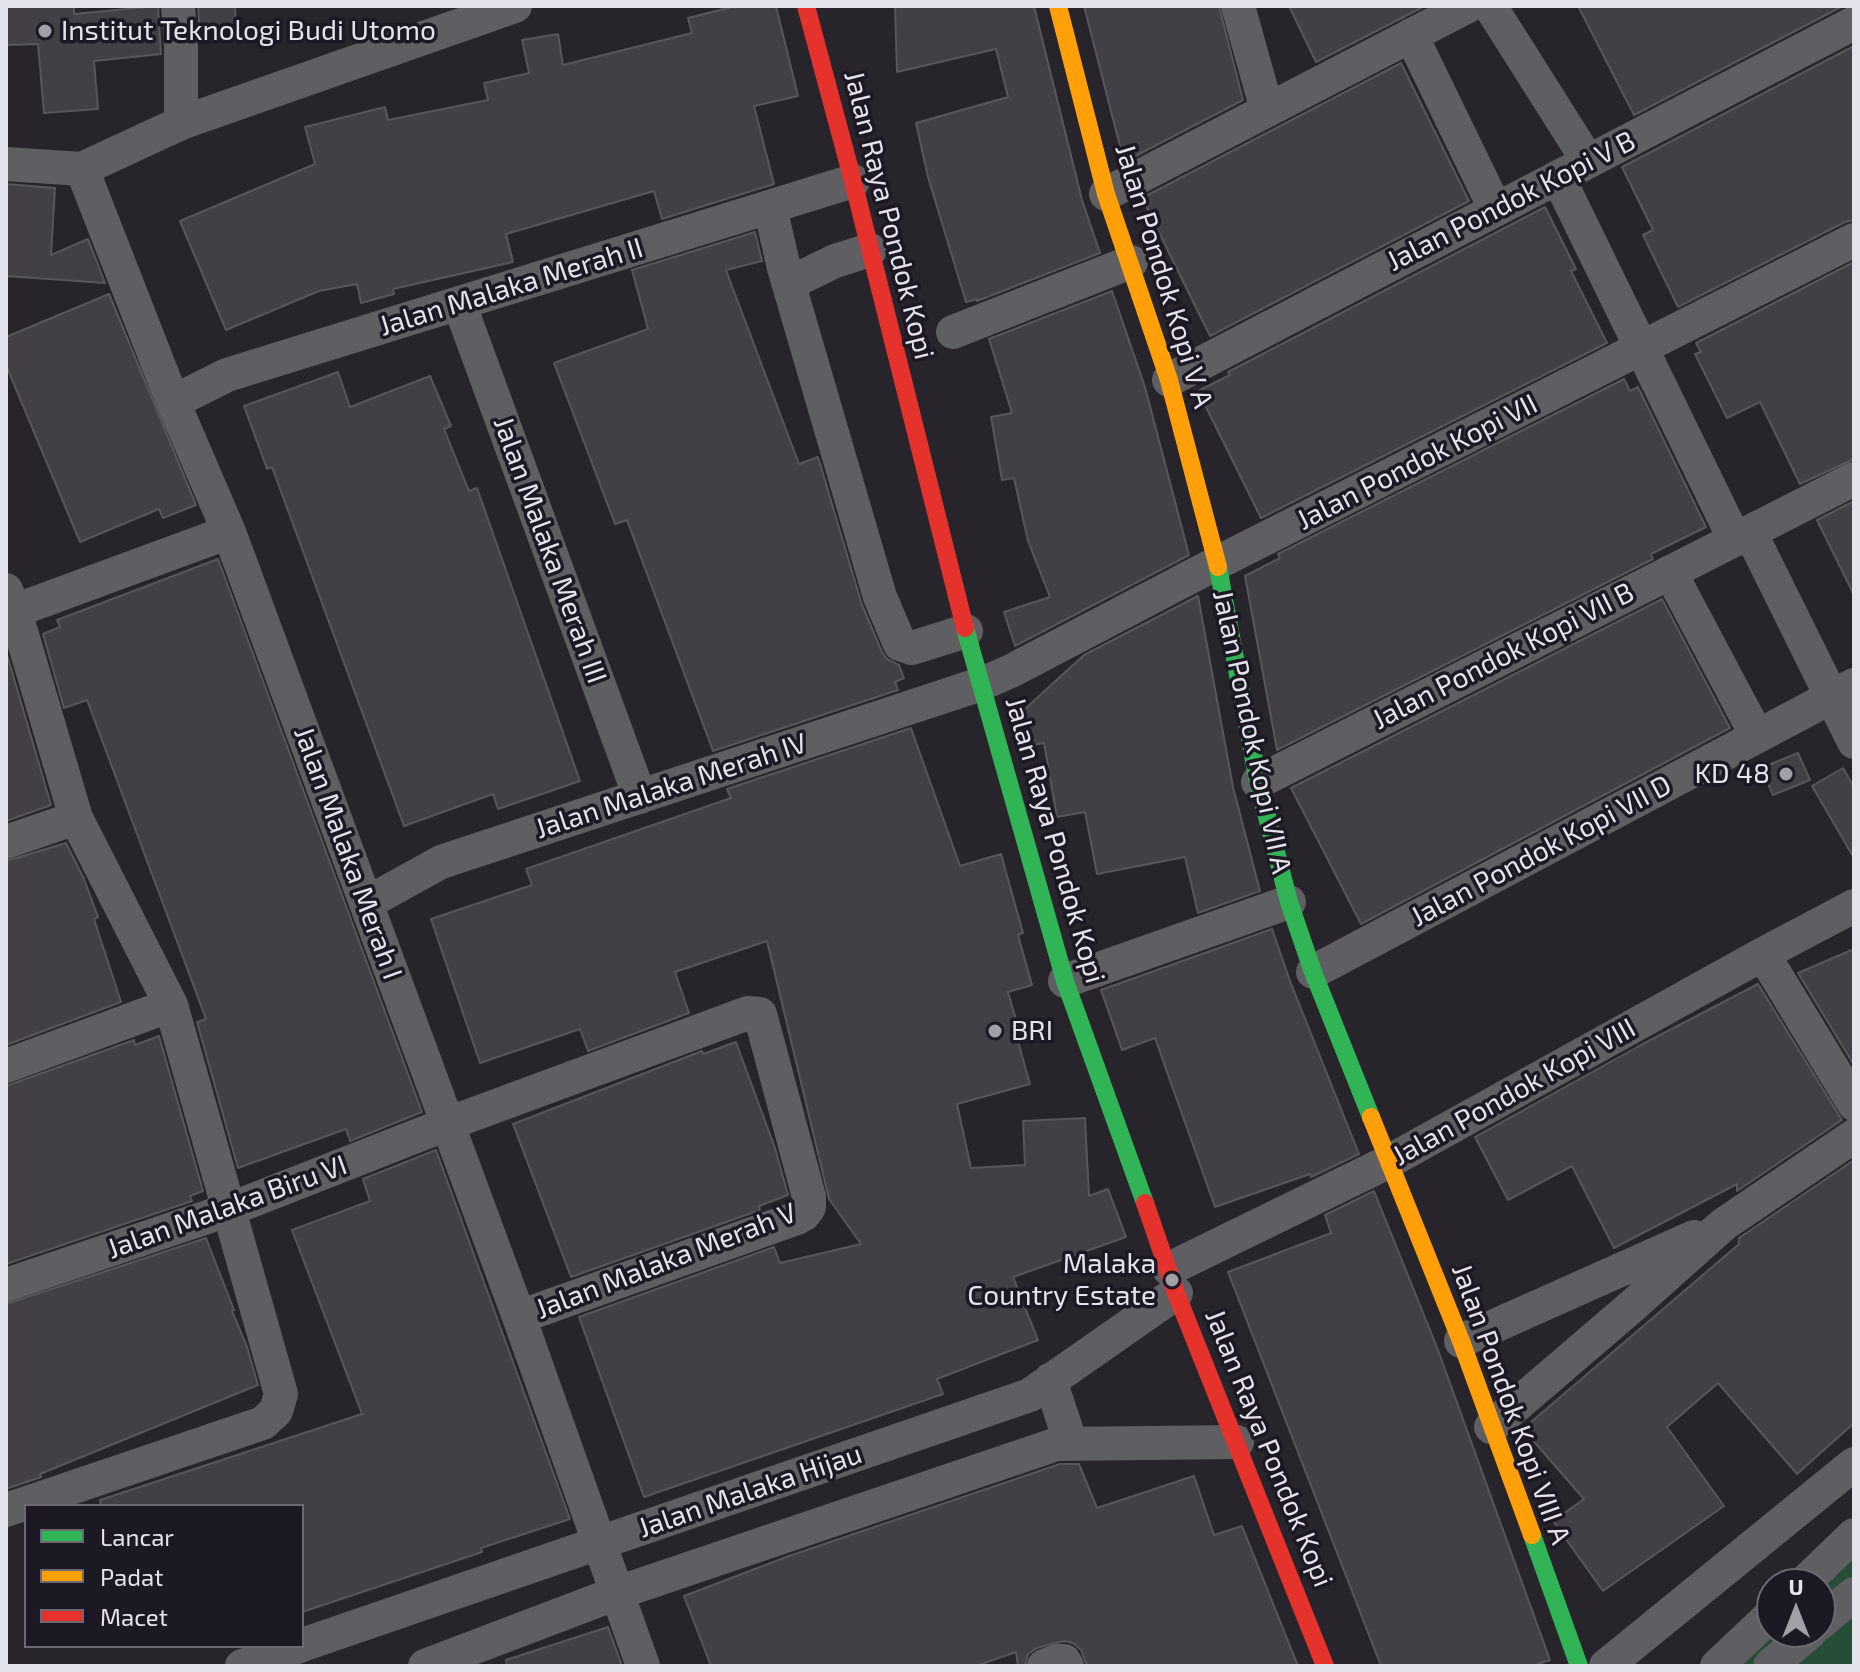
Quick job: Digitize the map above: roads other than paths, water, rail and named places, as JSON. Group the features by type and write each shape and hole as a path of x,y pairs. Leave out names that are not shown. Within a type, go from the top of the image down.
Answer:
{"street":[{"path":"178,6 181,123"},
{"name":"Jalan Raya Pondok Kopi","path":"806,6 966,631 1065,981 1173,1281 1325,1666"},
{"name":"Jalan Pondok Kopi V A","path":"1058,6 1106,194 1169,380 1217,563"},
{"path":"1238,6 1267,110"},
{"path":"1106,194 1468,6"},
{"path":"1490,6 1588,161"},
{"path":"6,164 82,169 181,123 498,9"},
{"name":"Jalan Pondok Kopi V B","path":"1169,380 1854,23"},
{"path":"1411,35 1495,208"},
{"name":"Jalan Malaka Merah I","path":"82,169 173,402 229,532 519,1317 643,1666"},
{"path":"1558,177 1642,349 1742,536 1844,691 1854,742"},
{"name":"Jalan Malaka Merah II","path":"173,402 227,375 853,181"},
{"path":"770,207 784,268 880,597 900,644 912,648 966,631"},
{"name":"Jalan Pondok Kopi VII","path":"981,684 1854,240"},
{"path":"790,283 835,261 870,250"},
{"path":"953,332 1131,262"},
{"name":"Jalan Malaka Merah III","path":"459,303 640,797"},
{"name":"Jalan Pondok Kopi VII B","path":"1258,782 1854,479"},
{"path":"6,1510 263,1423 276,1411 281,1394 171,1005 76,818 9,605 229,532"},
{"name":"Jalan Pondok Kopi VII A","path":"1217,563 1258,782 1289,902 1313,972 1388,1162"},
{"path":"1670,572 1757,736"},
{"name":"Jalan Malaka Merah IV","path":"367,903 441,862 981,684"},
{"name":"Jalan Pondok Kopi VII D","path":"1313,972 1844,691"},
{"path":"6,842 76,818"},
{"name":"Jalan Pondok Kopi VII A","path":"1065,981 1289,902"},
{"name":"Jalan Pondok Kopi VIII","path":"1173,1281 1854,906"},
{"path":"1763,954 1854,1104"},
{"path":"6,1066 171,1005"},
{"name":"Jalan Malaka Merah V","path":"447,1124 748,1013 760,1014 763,1018 809,1197 809,1207 804,1214 519,1317"},
{"name":"Jalan Malaka Biru VI","path":"6,1285 228,1210 447,1124"},
{"path":"1491,1427 1724,1224 1854,1136"},
{"name":"Jalan Pondok Kopi VIII A","path":"1388,1162 1461,1341 1579,1666"},
{"path":"1461,1341 1724,1224"},
{"path":"1611,1274 1631,1307"},
{"name":"Jalan Malaka Hijau","path":"304,1645 1030,1395 1173,1281"},
{"path":"1050,1380 1055,1447"},
{"path":"1019,1399 1055,1447"},
{"name":"Jalan Malaka Hijau","path":"425,1666 617,1593 1055,1447 1237,1442"},
{"path":"1606,1666 1854,1464"},
{"path":"1820,1568 1854,1535"},
{"path":"1836,1609 1854,1594"},
{"path":"1717,1666 1756,1629"},
{"name":"Jalan Malaka Hijau","path":"252,1664 296,1648"},
{"path":"1770,1666 1791,1648"},
{"path":"1044,1666 1058,1661 1064,1661 1067,1666"}],"place":[{"name":"Institut Teknologi Budi Utomo","path":"45,31"},
{"name":"KD 48","path":"1786,774"},
{"name":"BRI","path":"995,1031"},
{"name":"Malaka Country Estate","path":"1172,1280"}]}
